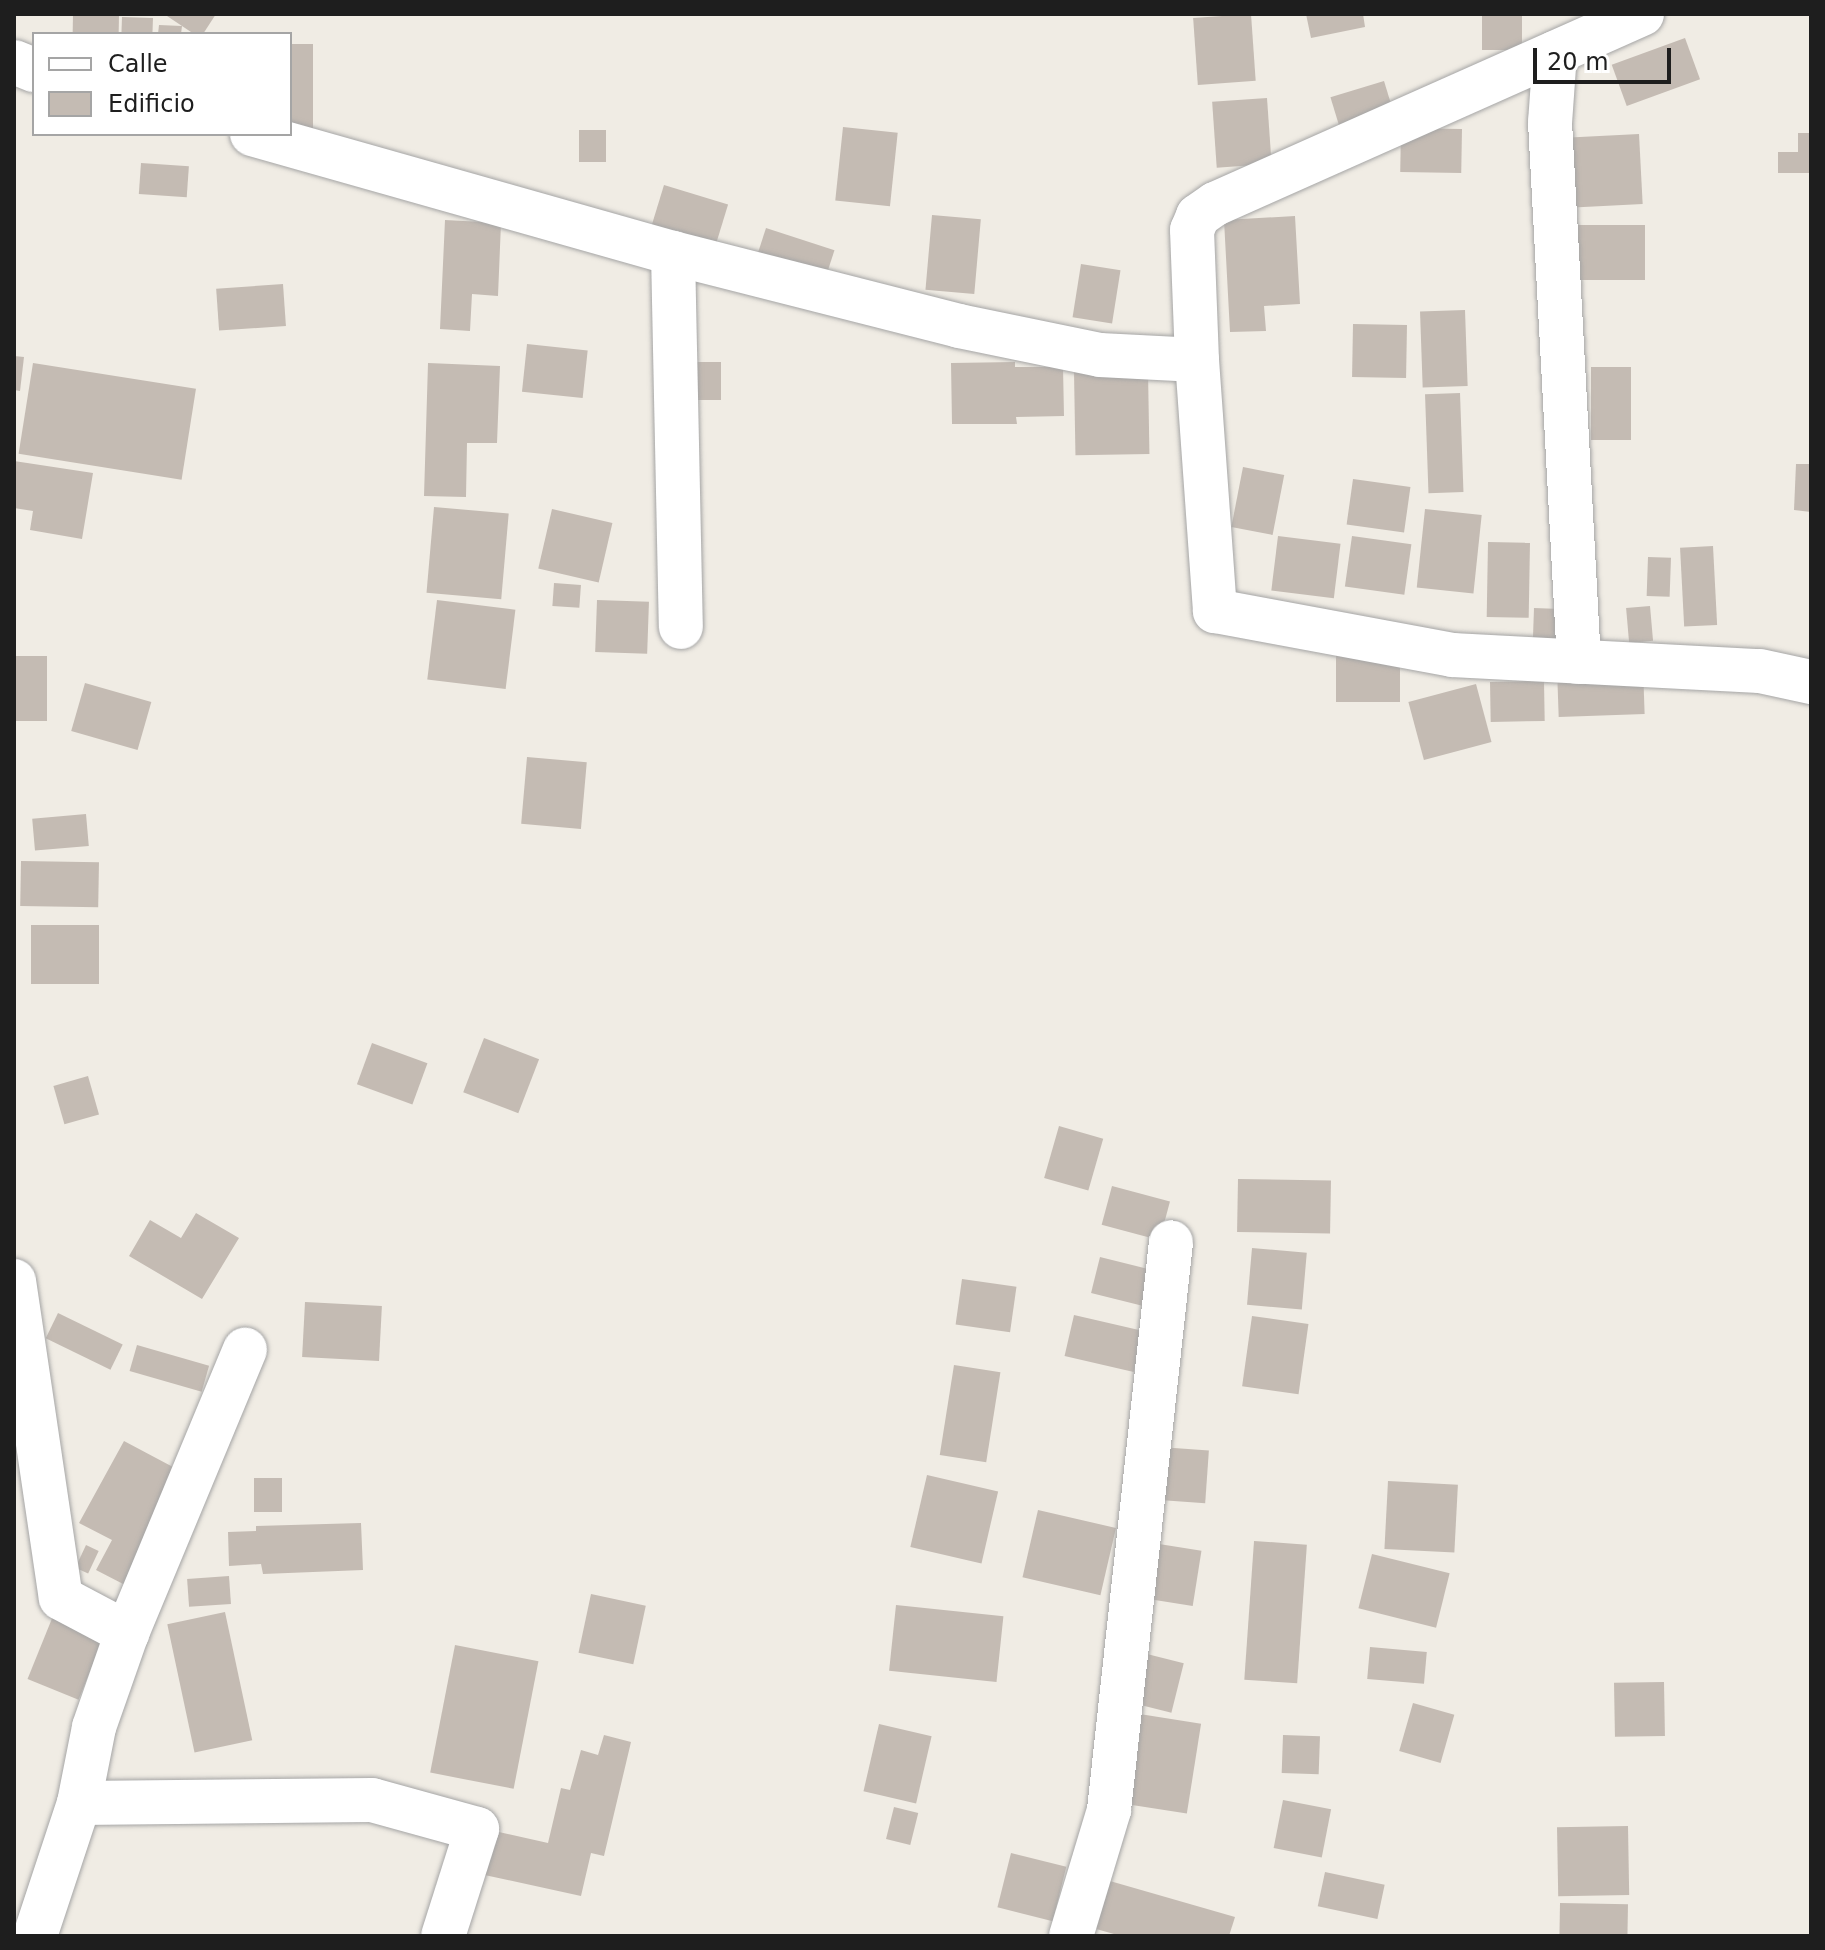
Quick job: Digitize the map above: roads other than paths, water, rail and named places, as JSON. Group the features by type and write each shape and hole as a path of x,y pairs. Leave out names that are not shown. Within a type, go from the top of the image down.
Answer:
{"street":[{"path":"1642,14 1215,204 1198,216 1192,230 1197,360 1215,611 1452,655 1760,671 1811,682"},
{"path":"1555,53 1550,122 1579,662"},
{"path":"259,136 673,253 1044,344 1100,355 1197,360"},
{"path":"673,253 681,627"},
{"path":"1071,1936 1109,1810 1171,1242"},
{"path":"14,1281 61,1598 127,1633"},
{"path":"35,1936 79,1803 94,1727 127,1633 245,1350"},
{"path":"79,1803 372,1800 477,1829 443,1936"}]}
